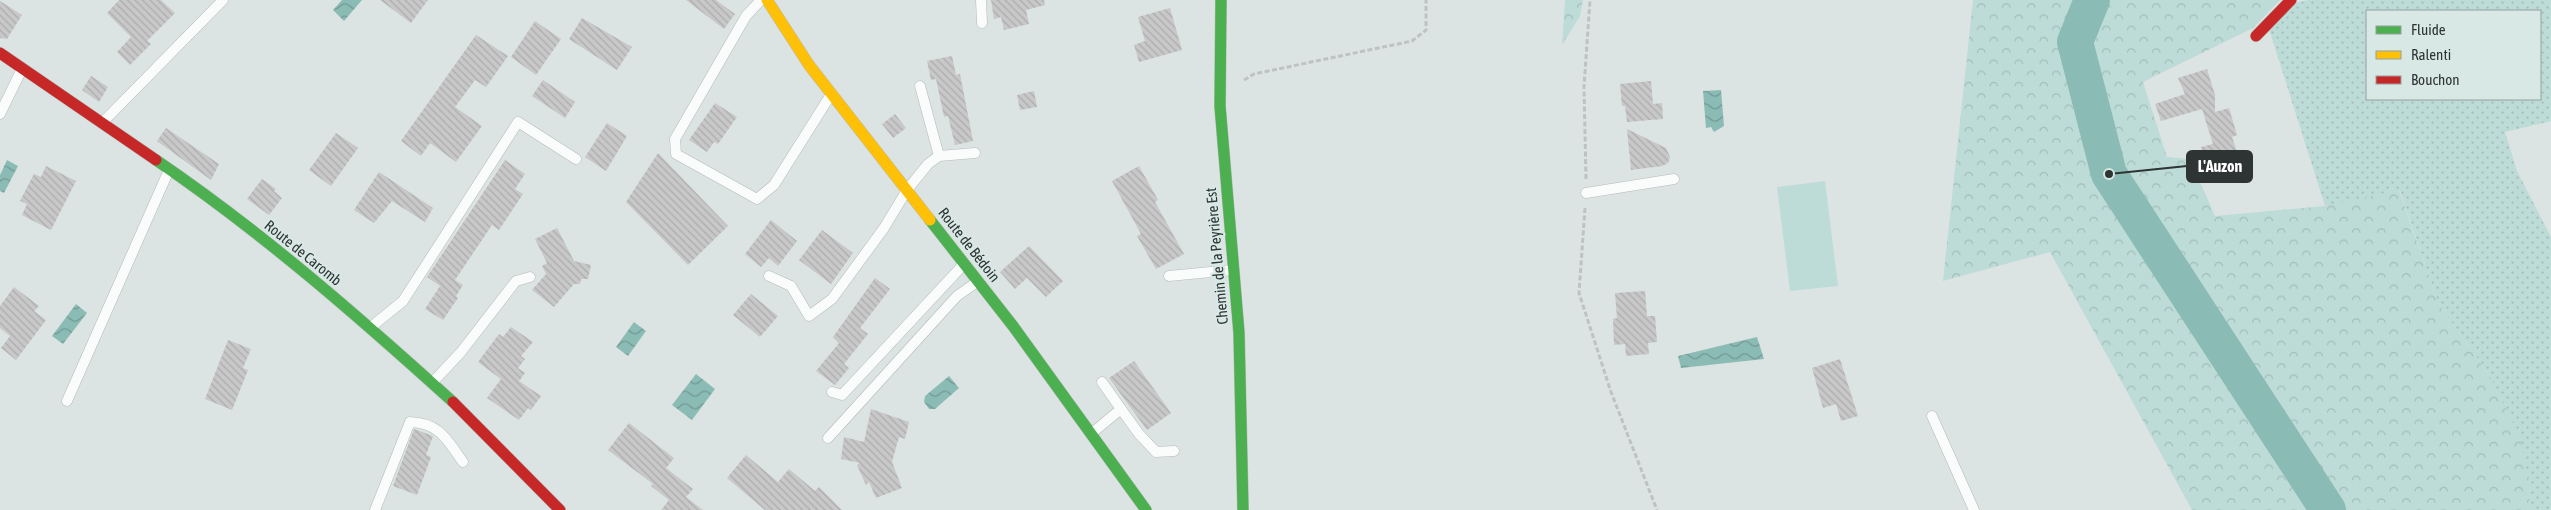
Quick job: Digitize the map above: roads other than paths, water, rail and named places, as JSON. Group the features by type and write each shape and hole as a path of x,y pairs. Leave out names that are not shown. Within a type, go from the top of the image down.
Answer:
{"main road":[{"name":"Route de Bédoin","path":"767,0 809,65 978,281 1146,510"},
{"name":"Chemin de la Peyrière Est","path":"1221,0 1220,106 1239,333 1243,510"},
{"path":"2256,36 2291,0"},
{"name":"Route de Caromb","path":"0,53 170,170 239,221 371,328 465,413 560,510"}],"lane":[{"path":"102,123 223,0"},
{"path":"761,0 746,16 675,139 676,154 757,199 774,185 831,94"},
{"path":"981,0 982,23"},
{"path":"0,114 23,68"},
{"path":"920,86 939,156"},
{"path":"371,328 403,301 518,122 576,159"},
{"path":"769,276 791,286 809,316 832,299 884,228 906,190 928,164 939,156 975,153"},
{"path":"67,401 170,170"},
{"path":"1586,193 1674,179"},
{"path":"832,392 842,395 964,264"},
{"path":"1169,276 1233,270"},
{"path":"432,383 461,352 516,281 530,277"},
{"path":"828,438 957,296 978,281"},
{"path":"1102,382 1139,434 1156,452 1174,451"},
{"path":"1091,434 1121,409"},
{"path":"1932,416 1974,510"},
{"path":"375,510 410,422 424,423 441,432 463,462"}],"water":[{"path":"342,0 362,0 344,21 333,10"},
{"path":"1721,90 1724,126 1714,132 1711,127 1706,128 1703,91"},
{"path":"7,160 18,166 4,193 0,191 0,175"},
{"path":"76,304 87,313 63,344 52,336"},
{"path":"634,322 646,331 628,356 616,347"},
{"path":"1757,337 1764,359 1681,368 1678,356"},
{"path":"696,374 715,389 692,420 672,405"},
{"path":"949,376 959,388 935,409 929,409 924,402 925,396"}],"waterway":[{"path":"2092,0 2075,42 2109,174 2328,510"}],"place":[{"name":"L'Auzon","path":"2109,174"}]}
